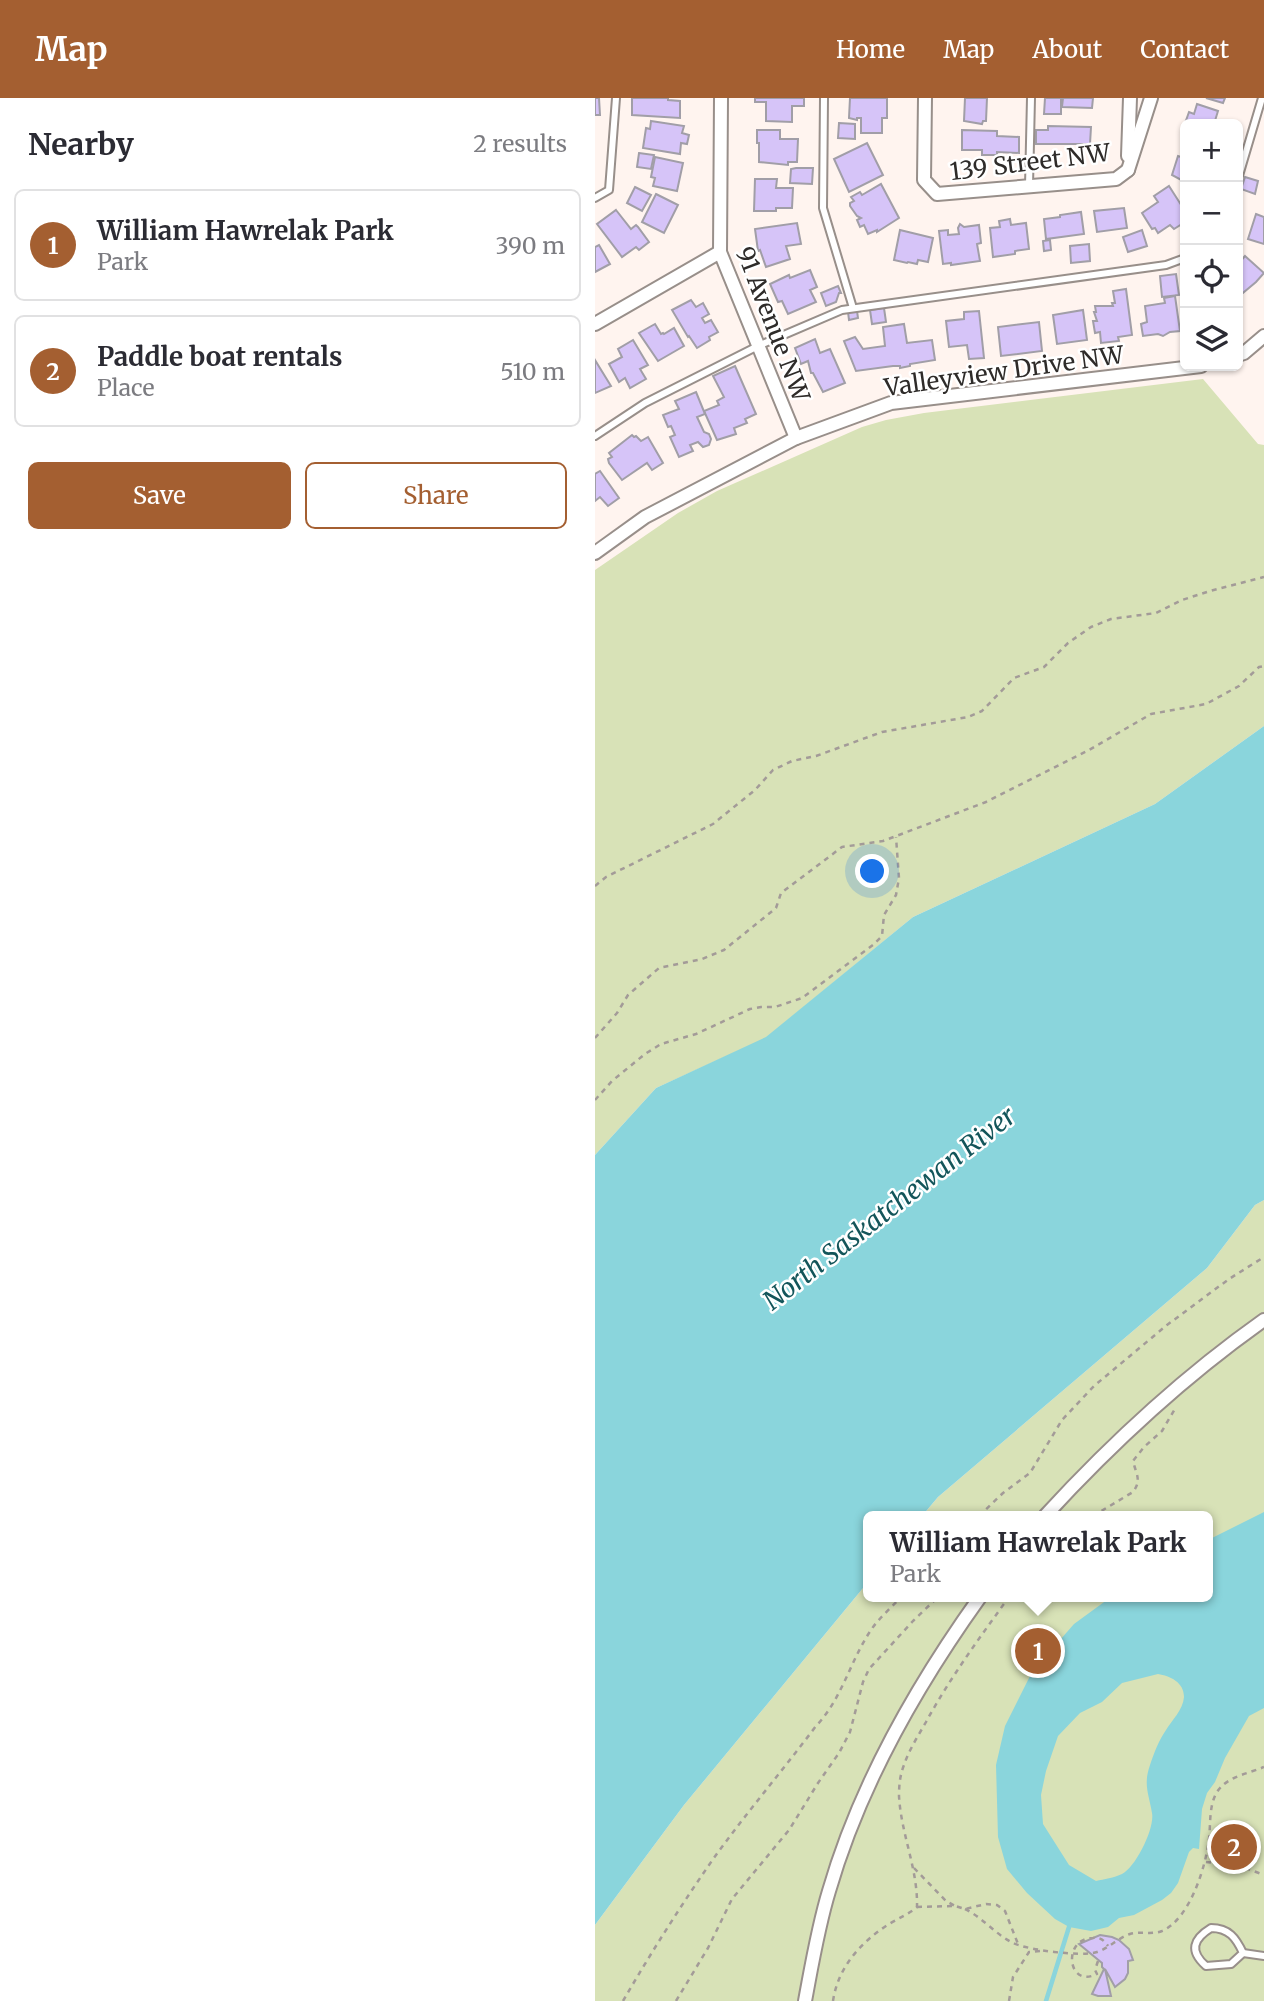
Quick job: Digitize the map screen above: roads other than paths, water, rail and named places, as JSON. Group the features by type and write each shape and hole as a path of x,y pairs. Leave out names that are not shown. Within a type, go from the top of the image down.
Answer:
{"street":[{"name":"91 Avenue NW","path":"721,98 720,252 796,438"},
{"name":"139 Street NW","path":"925,98 924,180 937,194 1116,178 1128,170"},
{"path":"1128,170 1130,98"},
{"path":"1128,170 1151,98"},
{"path":"595,324 720,252"},
{"path":"1243,353 1264,335"},
{"name":"Valleyview Drive NW","path":"595,553 645,517 796,438 891,404 1180,369"},
{"path":"1050,1511 1088,1469 1161,1401 1196,1370 1264,1320"},
{"path":"805,2001 823,1910 839,1857 859,1806 935,1664 977,1602"}],"lane":[{"path":"595,198 609,190 616,98"},
{"path":"824,98 823,208 853,308"},
{"path":"1029,186 1031,98"},
{"path":"1243,161 1262,98"},
{"path":"595,436 645,403 758,346 842,310 1166,265 1180,260"},
{"path":"1243,1954 1238,1942 1221,1928 1211,1928 1199,1935 1194,1948 1198,1959 1206,1966 1231,1964 1243,1954 1264,1956"}],"water":[{"name":"North Saskatchewan River","path":"1264,726 1264,1200 1255,1205 1207,1268 938,1497 926,1511 863,1511 863,1588 684,1805 595,1925 595,1155 656,1088 766,1037 913,917 1155,804"},
{"path":"1264,1512 1264,1708 1249,1716 1207,1793 1202,1809 1199,1849 1193,1848 1189,1852 1178,1883 1171,1893 1134,1915 1119,1918 1108,1927 1091,1931 1069,1927 1055,1919 1027,1893 1007,1869 998,1837 996,1765 1005,1726 1032,1672 1074,1624 1104,1602 1213,1602 1213,1538","holes":["1158,1674 1171,1678 1182,1687 1184,1697 1179,1711 1159,1742 1148,1772 1147,1789 1152,1813 1148,1837 1127,1870 1096,1881 1069,1865 1043,1824 1041,1795 1058,1736 1080,1713 1102,1702 1122,1683"]}],"waterway":[{"path":"1046,2001 1069,1927"}],"place":[{"name":"William Hawrelak Park","path":"1038,1651"},
{"name":"Paddle boat rentals","path":"1234,1847"}]}
